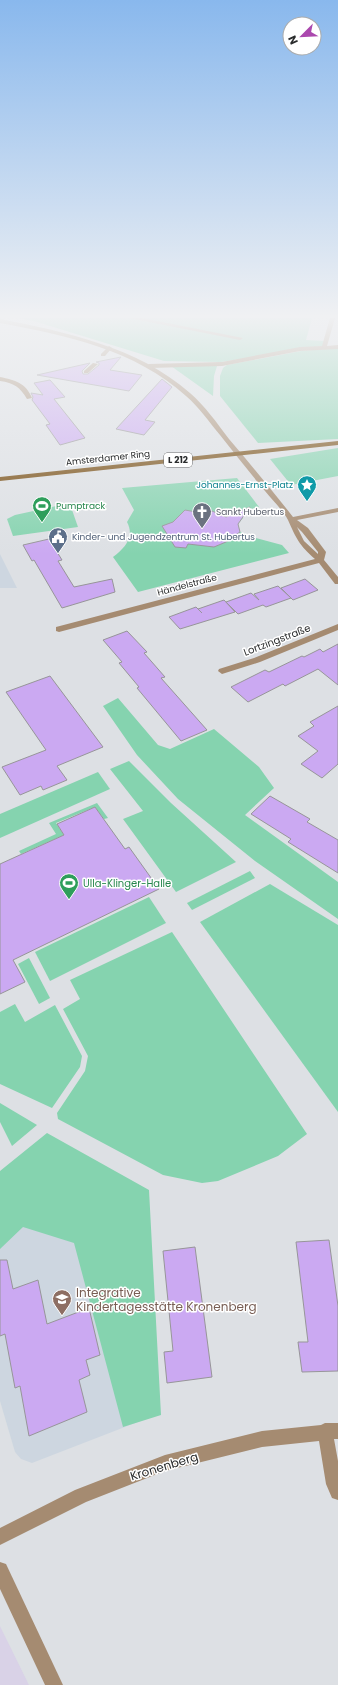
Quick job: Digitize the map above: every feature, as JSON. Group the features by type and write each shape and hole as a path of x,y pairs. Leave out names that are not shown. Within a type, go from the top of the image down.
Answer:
{"main road":[{"name":"Amsterdamer Ring","path":"0,479 338,443"}],"street":[{"path":"190,397 291,519 294,532 310,553 320,560 338,582"},
{"path":"291,519 338,510"},
{"name":"Händelstraße","path":"59,629 320,560"},
{"name":"Lortzingstraße","path":"222,670 257,660 338,627"},
{"path":"332,1431 334,1484 338,1492"},
{"name":"Kronenberg","path":"0,1537 81,1496 165,1463 262,1438 332,1431"},
{"path":"0,1570 54,1685"}],"shaded area":[{"path":"0,554 17,588 0,588"},
{"name":"Integrative Kindertagesstätte Kronenberg","path":"38,1142 143,1420 32,1463 21,1459 15,1452 0,1401 0,1173"},
{"path":"0,1626 29,1685 0,1685"}],"green space":[{"path":"221,397 338,397 338,439 258,443"},
{"path":"338,448 338,476 291,485 270,459"},
{"path":"237,478 259,507 243,511 243,518 238,524 240,532 252,537 282,545 289,553 138,592 113,557 128,542 130,533 127,522 134,510 122,488"},
{"name":"Pumptrack","path":"61,505 71,507 78,527 13,536 7,519 15,515"},
{"path":"118,698 158,745 170,749 214,729 259,767 274,788 245,815 338,882 338,919 255,861 178,799 137,755 103,706"},
{"path":"129,761 171,803 236,862 176,892 123,819 143,811 110,769"},
{"path":"98,772 110,789 0,838 0,814"},
{"path":"97,803 108,818 104,819 95,807 56,823 64,835 21,854 19,851 56,834 49,823"},
{"path":"250,871 255,878 192,910 187,903"},
{"path":"270,884 338,925 338,1112 200,922"},
{"path":"149,897 166,923 50,981 35,952"},
{"path":"172,932 307,1134 278,1156 218,1181 202,1183 163,1175 58,1119 57,1113 85,1071 88,1056 63,1009 80,999 70,980"},
{"path":"29,958 50,998 39,1004 18,964"},
{"path":"15,1004 25,1022 55,1005 82,1056 80,1067 52,1108 0,1084 0,1012"},
{"path":"0,1103 37,1125 12,1146 0,1122"},
{"path":"47,1133 149,1190 161,1415 123,1427 74,1243 23,1227 0,1249 0,1171"}],"building":[{"path":"33,397 65,397 54,399 85,438 60,445 46,425 50,424 32,400"},
{"path":"146,397 164,397 145,420 155,422 144,435 116,429"},
{"name":"Sankt Hubertus","path":"250,507 238,524 240,532 226,542 214,547 188,544 186,548 175,547 162,526 173,522 185,510 207,514 212,511 226,517"},
{"path":"49,539 62,560 58,561 74,587 112,579 115,592 62,608 34,560 32,561 23,545"},
{"path":"305,579 318,590 293,600 281,588"},
{"path":"278,586 291,598 266,607 263,605 238,614 226,602 251,593 259,600 254,594"},
{"path":"224,600 235,612 180,629 169,617 196,607 198,609"},
{"path":"127,631 147,652 144,653 165,677 161,678 207,730 181,741 137,688 139,687 119,663 122,662 103,640"},
{"path":"338,644 338,685 318,669 285,686 283,684 248,702 231,687 265,670 269,672 302,656 304,657 320,649 323,652"},
{"path":"50,676 103,747 57,766 67,780 43,790 41,786 20,795 2,767 46,750 6,692"},
{"path":"338,706 338,764 322,778 301,764 318,751 298,736 314,726 310,722"},
{"path":"270,796 310,819 307,822 338,840 338,873 288,842 291,839 251,814"},
{"name":"Ulla-Klinger-Halle","path":"95,807 125,849 129,847 159,889 13,960 25,982 0,994 0,864 64,835 57,824"},
{"path":"329,1240 338,1306 338,1371 302,1372 298,1342 308,1342 296,1242"},
{"path":"195,1247 212,1377 167,1383 164,1352 173,1351 163,1251"},
{"path":"0,1260 7,1260 13,1289 38,1280 47,1324 89,1308 100,1355 86,1360 90,1375 79,1380 87,1412 29,1436 20,1386 15,1388 5,1334 0,1336"}],"place":[{"name":"Johannes-Ernst-Platz","path":"307,502"},
{"name":"Pumptrack","path":"42,523"},
{"name":"Sankt Hubertus","path":"202,529"},
{"name":"Kinder- und Jugendzentrum St. Hubertus","path":"58,554"},
{"name":"Ulla-Klinger-Halle","path":"69,900"},
{"name":"Integrative Kindertagesstätte Kronenberg","path":"62,1316"}]}
